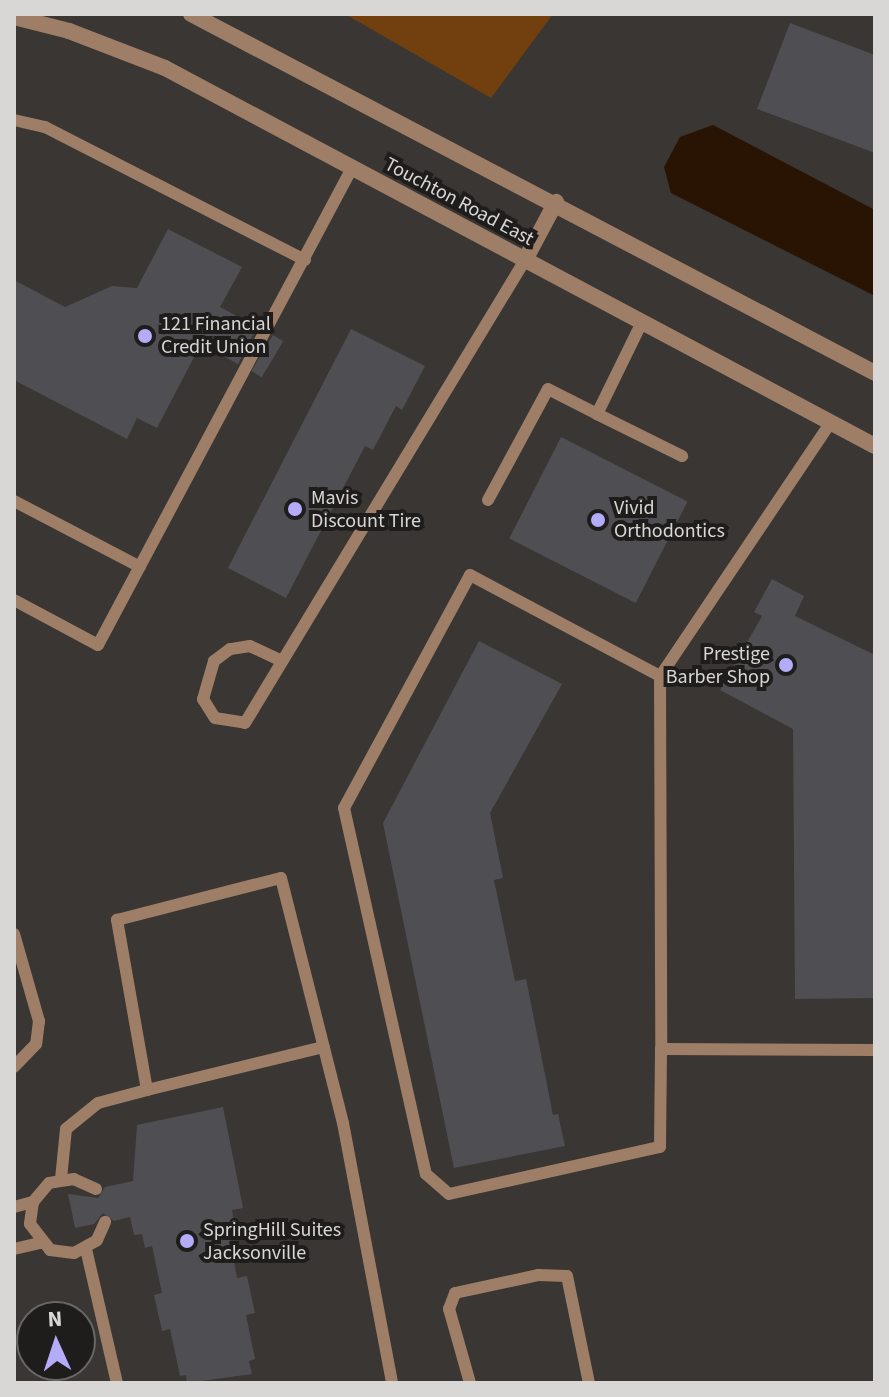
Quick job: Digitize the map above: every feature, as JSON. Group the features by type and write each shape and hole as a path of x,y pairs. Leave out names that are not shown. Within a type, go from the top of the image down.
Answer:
{"street":[{"path":"191,14 556,202 875,373"},
{"name":"Touchton Road East","path":"14,17 69,31 165,68 875,446"},
{"path":"525,260 556,202"}],"lane":[{"path":"14,120 45,127 305,260"},
{"path":"14,600 98,645 352,168"},
{"path":"282,661 250,646 230,649 214,661 203,699 215,718 245,723 525,260"},
{"path":"597,414 642,322"},
{"path":"488,500 548,389 682,456"},
{"path":"660,676 470,575 344,808 426,1174 449,1194 660,1147 660,676 831,422"},
{"path":"14,501 140,567"},
{"path":"147,1090 117,920 281,878 324,1047 392,1383"},
{"path":"14,934 39,1021 36,1044 14,1067"},
{"path":"61,1179 66,1129 98,1103 324,1047"},
{"path":"661,1049 875,1050"},
{"path":"96,1189 61,1179 49,1183 33,1202 30,1224 41,1243 61,1253 86,1249 105,1222"},
{"path":"14,1207 33,1202"},
{"path":"14,1249 41,1243"},
{"path":"86,1249 117,1383"},
{"path":"470,1383 449,1309 455,1293 538,1275 567,1276 589,1383"}],"shaded area":[{"path":"345,14 553,14 491,98"},
{"path":"713,125 875,210 875,296 671,193 664,167 680,137"}],"building":[{"path":"790,23 875,55 875,153 757,109"},
{"name":"121 Financial Credit Union","path":"168,229 242,267 220,307 257,327 238,364 201,344 157,428 137,418 127,439 14,380 14,280 65,307 112,286 137,288"},
{"name":"Mavis Discount Tire","path":"351,329 425,366 402,410 396,406 373,450 365,446 286,598 228,568"},
{"path":"273,335 283,341 262,377 251,371"},
{"name":"Vivid Orthodontics","path":"561,437 688,501 636,603 509,539"},
{"path":"772,579 804,596 795,616 875,655 875,998 795,999 793,729 720,690 762,616 754,612"},
{"path":"479,641 562,684 490,813 503,878 494,880 515,981 526,979 553,1115 558,1114 565,1146 454,1168 383,823"},
{"name":"SpringHill Suites Jacksonville","path":"223,1107 243,1208 232,1210 235,1226 228,1228 237,1278 247,1276 255,1313 246,1315 255,1359 249,1361 252,1374 187,1383 186,1375 180,1376 170,1329 162,1331 154,1295 162,1293 152,1246 145,1248 142,1234 134,1235 130,1217 114,1221 103,1213 94,1224 75,1228 68,1194 98,1198 105,1187 133,1181 137,1125"}],"place":[{"name":"121 Financial Credit Union","path":"145,336"},
{"name":"Mavis Discount Tire","path":"295,509"},
{"name":"Vivid Orthodontics","path":"598,520"},
{"name":"Prestige Barber Shop","path":"786,665"},
{"name":"SpringHill Suites Jacksonville","path":"187,1241"}]}
